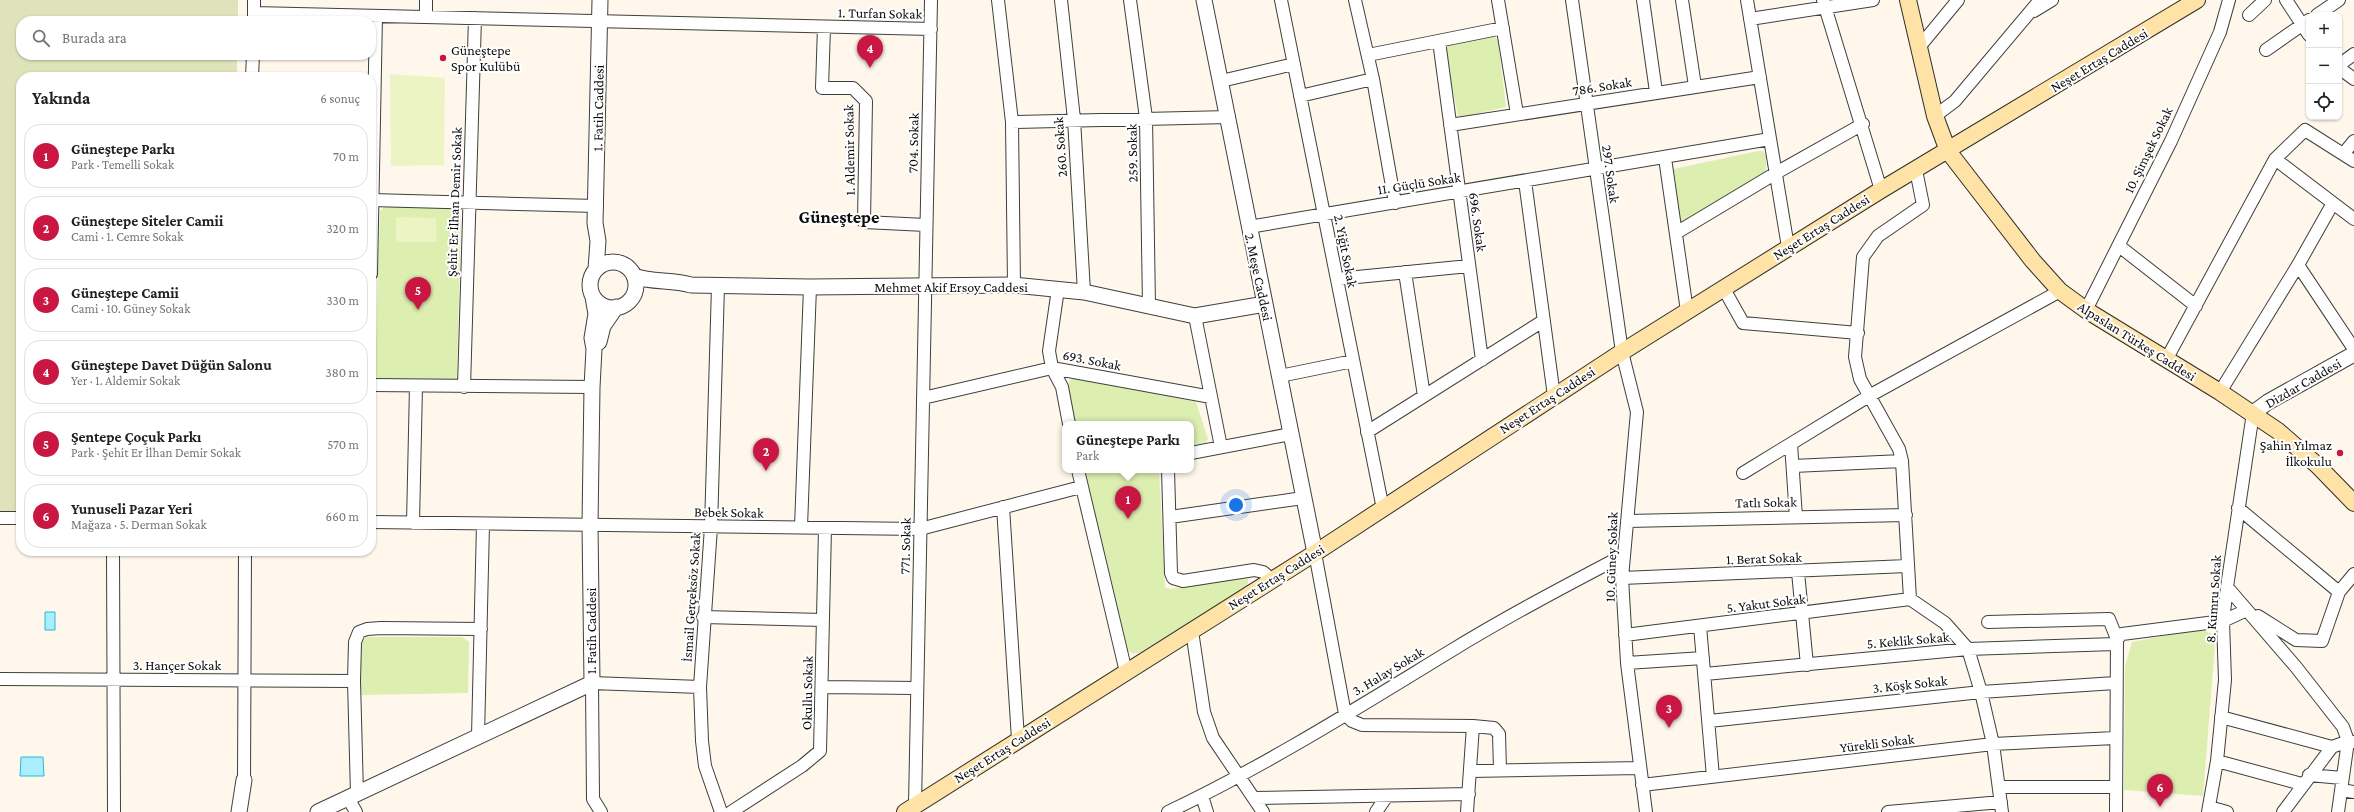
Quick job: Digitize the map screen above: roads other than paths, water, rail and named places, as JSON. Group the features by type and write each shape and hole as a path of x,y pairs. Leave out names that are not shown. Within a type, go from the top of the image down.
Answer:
{"main road":[{"name":"Alpaslan Türkeş Caddesi","path":"1908,0 1920,46 1935,116 1948,151 2006,229 2060,291 2086,310 2253,413 2317,465 2354,503"},
{"name":"Neşet Ertaş Caddesi","path":"910,808 1192,631 1271,579 1315,553 1622,352 1724,289 1788,247 2197,0"}],"street":[{"path":"254,0 254,16"},
{"path":"426,0 426,17"},
{"name":"1. Fatih Caddesi","path":"596,269 598,253 595,223 600,0"},
{"name":"704. Sokak","path":"924,287 931,0"},
{"path":"998,0 1012,122 1014,285"},
{"name":"260. Sokak","path":"1061,0 1074,119 1084,292"},
{"name":"259. Sokak","path":"1130,0 1146,118 1150,306"},
{"name":"2. Meşe Caddesi","path":"1204,0 1229,117 1249,227 1280,376 1302,498 1315,553"},
{"name":"2. Yiğit Sokak","path":"1281,0 1383,509"},
{"path":"1356,0 1373,79 1395,203"},
{"path":"1498,0 1517,114"},
{"name":"297. Sokak","path":"1572,0 1622,352"},
{"path":"1643,0 1656,92"},
{"path":"1682,0 1695,86"},
{"path":"1747,0 1788,247"},
{"path":"1750,20 1824,3 1873,0"},
{"path":"1920,46 1958,0"},
{"path":"1935,116 1955,101 2030,14 2040,0"},
{"path":"2030,14 2052,0"},
{"name":"10. Şimşek Sokak","path":"2086,310 2171,141 2220,32 2229,0"},
{"path":"2249,16 2265,0"},
{"path":"2286,0 2306,25"},
{"path":"2321,12 2339,0"},
{"path":"1824,3 1863,124 1881,190"},
{"name":"1. Turfan Sokak","path":"376,16 930,29"},
{"name":"Şehit Er İlhan Demir Sokak","path":"464,387 474,18"},
{"name":"1. Aldemir Sokak","path":"824,27 822,88 853,88 866,101 864,222 926,225"},
{"path":"2266,50 2306,27"},
{"path":"1368,55 1503,28"},
{"name":"696. Sokak","path":"1438,41 1482,360"},
{"path":"2342,64 2354,54"},
{"path":"252,72 253,60"},
{"path":"375,60 375,72"},
{"path":"1221,81 1294,64"},
{"path":"2342,69 2354,79"},
{"name":"786. Sokak","path":"1450,125 1760,77"},
{"path":"1300,96 1373,79"},
{"path":"1012,122 1074,119 1229,117"},
{"path":"1676,233 1776,173 1863,124"},
{"path":"2166,360 2275,159 2305,130 2344,153 2354,161"},
{"name":"11. Güçlü Sokak","path":"1249,227 1595,170 1770,139"},
{"path":"2344,153 2354,142"},
{"path":"1665,158 1687,311"},
{"path":"2275,159 2354,219"},
{"path":"1888,812 2002,807 1993,744 1981,692 1968,649 1945,623 1910,599 1902,461 1899,449 1860,379 1857,368 1863,257 1878,236 1923,205 1916,170"},
{"path":"1525,181 1554,396"},
{"path":"376,200 469,202 596,211 616,262"},
{"path":"2220,392 2298,265 2333,203"},
{"path":"2118,246 2196,306"},
{"path":"632,297 636,283 630,269 616,262 609,262 596,269 590,283 593,297 603,306 622,306 632,297 653,288 683,288 690,285"},
{"path":"2298,265 2354,349"},
{"path":"1337,279 1469,266"},
{"path":"1405,272 1424,396"},
{"name":"Mehmet Akif Ersoy Caddesi","path":"634,276 653,281 683,282 690,285 718,286 924,287 1014,285 1084,292 1195,316 1265,304"},
{"name":"İsmail Gerçeksöz Sokak","path":"718,286 711,526 703,617 700,687 702,741 705,766 721,812"},
{"path":"801,528 810,287"},
{"name":"771. Sokak","path":"910,808 917,688 924,287"},
{"path":"1058,289 1049,352 1052,368 1062,386 1068,421"},
{"path":"1724,289 1743,323 1858,333"},
{"path":"1743,473 1869,396 2060,291"},
{"name":"1. Fatih Caddesi","path":"318,812 592,683 590,525 594,349 592,338 596,314 593,297"},
{"path":"594,349 604,326 616,307"},
{"path":"1195,316 1221,447"},
{"path":"1367,432 1543,321"},
{"name":"10. Güney Sokak","path":"1622,352 1637,412 1622,578 1626,663 1646,812"},
{"name":"Dizdar Caddesi","path":"2253,413 2268,402 2354,354"},
{"path":"1280,376 1353,361"},
{"name":"693. Sokak","path":"923,398 1052,368 1211,397"},
{"path":"376,385 592,387"},
{"path":"413,523 416,386"},
{"name":"8. Kumru Sokak","path":"2209,809 2217,760 2225,680 2223,621 2238,508 2253,413"},
{"path":"1194,452 1291,434"},
{"path":"1791,444 1796,517"},
{"path":"1793,466 1902,461"},
{"path":"1079,473 1126,672"},
{"path":"1168,473 1171,573 1176,580 1254,570 1263,572 1271,579"},
{"name":"Bebek Sokak","path":"376,522 920,529 1081,487"},
{"path":"1170,518 1302,498"},
{"path":"1003,507 1018,739"},
{"path":"2238,508 2339,592"},
{"name":"Tatlı Sokak","path":"1627,521 1906,515"},
{"path":"0,518 16,518"},
{"path":"478,736 483,524"},
{"name":"Okullu Sokak","path":"731,812 802,766 820,751 825,528"},
{"path":"1315,553 1345,714 1352,722 1362,725 1473,726 1494,728 1499,734 1500,770"},
{"name":"3. Halay Sokak","path":"1168,812 1240,776 1534,602 1624,555"},
{"path":"113,556 114,812"},
{"path":"245,556 244,780 249,812"},
{"name":"1. Berat Sokak","path":"1622,578 1798,572 1907,566"},
{"path":"1798,572 1807,665"},
{"path":"2247,610 2296,640 2322,642 2339,592 2354,574"},
{"path":"2227,587 2344,727 2352,739 2342,784 2338,812"},
{"name":"5. Yakut Sokak","path":"1625,635 1802,614 1910,599"},
{"name":"5. Keklik Sokak","path":"1704,674 1968,649 2116,642 2122,634 2223,621 2247,610"},
{"path":"703,617 823,620"},
{"path":"1988,622 2109,619 2116,642 2116,812"},
{"path":"1700,626 1714,776"},
{"path":"356,812 352,796 355,642 359,632 367,629 481,629"},
{"path":"1192,631 1204,712 1212,738 1240,776 1263,812"},
{"path":"1626,663 1703,658"},
{"name":"3. Hançer Sokak","path":"0,679 354,681"},
{"path":"601,812 593,799 592,683 700,687"},
{"name":"3. Köşk Sokak","path":"1709,722 1981,692 2115,683"},
{"path":"822,687 917,688"},
{"path":"2221,717 2332,747"},
{"path":"1467,812 1473,726"},
{"name":"Yürekli Sokak","path":"1642,785 1993,744 2115,738"},
{"path":"2282,812 2332,747 2352,739"},
{"path":"2217,760 2306,780 2342,784 2354,792"},
{"path":"1470,771 1640,768"},
{"path":"238,812 244,780"},
{"path":"2000,787 2116,787"},
{"path":"1255,798 1469,794"},
{"path":"1202,796 1207,812"},
{"path":"1376,812 1387,796"},
{"path":"2209,809 2227,812"}],"water":[{"path":"45,612 55,612 55,630 45,630"},
{"path":"21,757 43,757 44,776 20,776"}],"place":[{"name":"Güneştepe Spor Kulübü","path":"443,58"},
{"name":"Güneştepe Davet Düğün Salonu","path":"870,68"},
{"name":"Şentepe Çoçuk Parkı","path":"418,310"},
{"name":"Şahin Yılmaz İlkokulu","path":"2340,453"},
{"name":"Güneştepe Siteler Camii","path":"766,471"},
{"name":"Güneştepe Parkı","path":"1128,519"},
{"name":"Güneştepe Camii","path":"1669,728"},
{"name":"Yunuseli Pazar Yeri","path":"2160,807"}],"district":[{"name":"Güneştepe","path":"839,217"}]}
